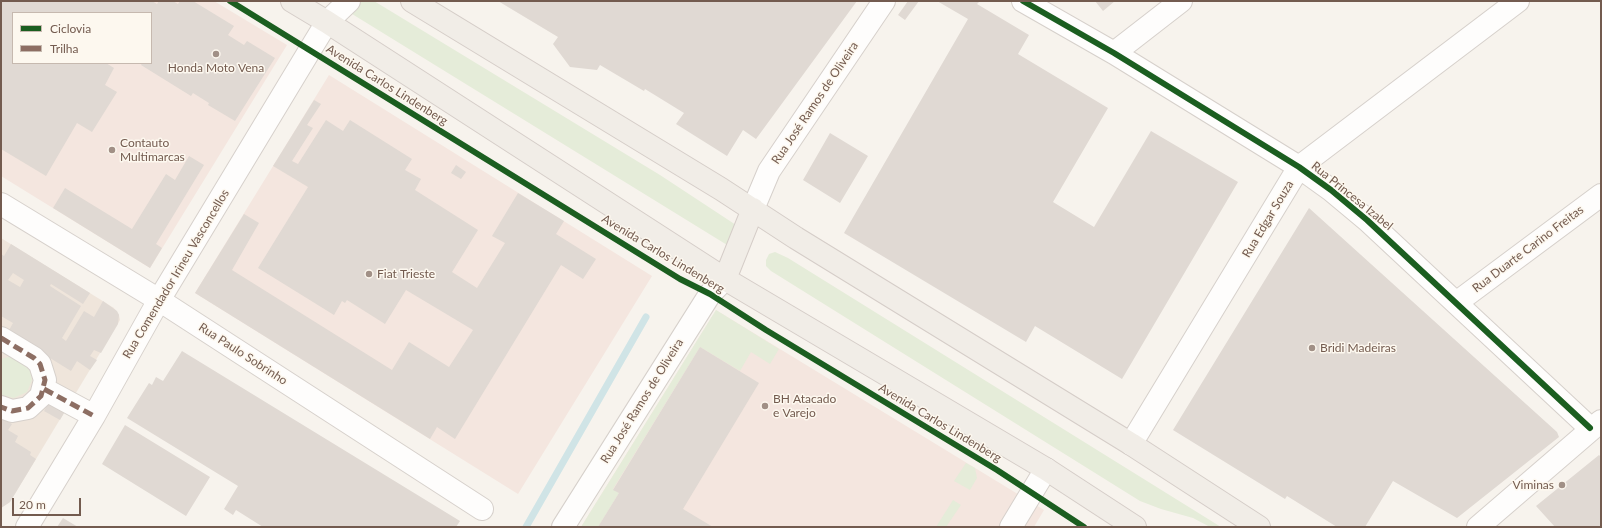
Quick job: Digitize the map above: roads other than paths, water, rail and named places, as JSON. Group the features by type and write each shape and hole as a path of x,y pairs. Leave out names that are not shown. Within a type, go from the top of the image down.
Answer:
{"main road":[{"name":"Avenida Carlos Lindenberg","path":"292,1 327,22 725,279 1046,469 1135,527"},
{"path":"412,1 752,209 796,238 1131,444 1259,527"},
{"path":"725,279 752,209"}],"street":[{"name":"Rua Comendador Irineu Vasconcellos","path":"27,527 94,416 159,300 327,22 350,1"},
{"name":"Rua José Ramos de Oliveira","path":"752,209 769,171 884,1"},
{"name":"Rua Princesa Izabel","path":"1023,1 1114,53 1299,167 1367,220 1456,303 1596,424"},
{"path":"1114,53 1181,1"},
{"name":"Rua Edgar Souza","path":"1131,444 1299,167 1518,1"},
{"name":"Rua Duarte Carino Freitas","path":"1456,303 1601,195"},
{"name":"Rua Paulo Sobrinho","path":"1,204 159,300 482,509"},
{"name":"Rua José Ramos de Oliveira","path":"563,527 710,294 725,279"},
{"path":"1,338 34,358 40,364 45,380 44,389 36,403 28,408 12,410 1,407"},
{"path":"44,389 94,416"},
{"path":"1478,527 1596,424"},
{"path":"1011,527 1046,469"}],"waterway":[{"path":"526,527 646,317"}],"place":[{"name":"Honda Moto Vena","path":"216,54"},
{"name":"Contauto Multimarcas","path":"112,150"},
{"name":"Fiat Trieste","path":"369,274"},
{"name":"Bridi Madeiras","path":"1312,348"},
{"name":"BH Atacado e Varejo","path":"765,406"},
{"name":"Viminas","path":"1562,485"}]}
